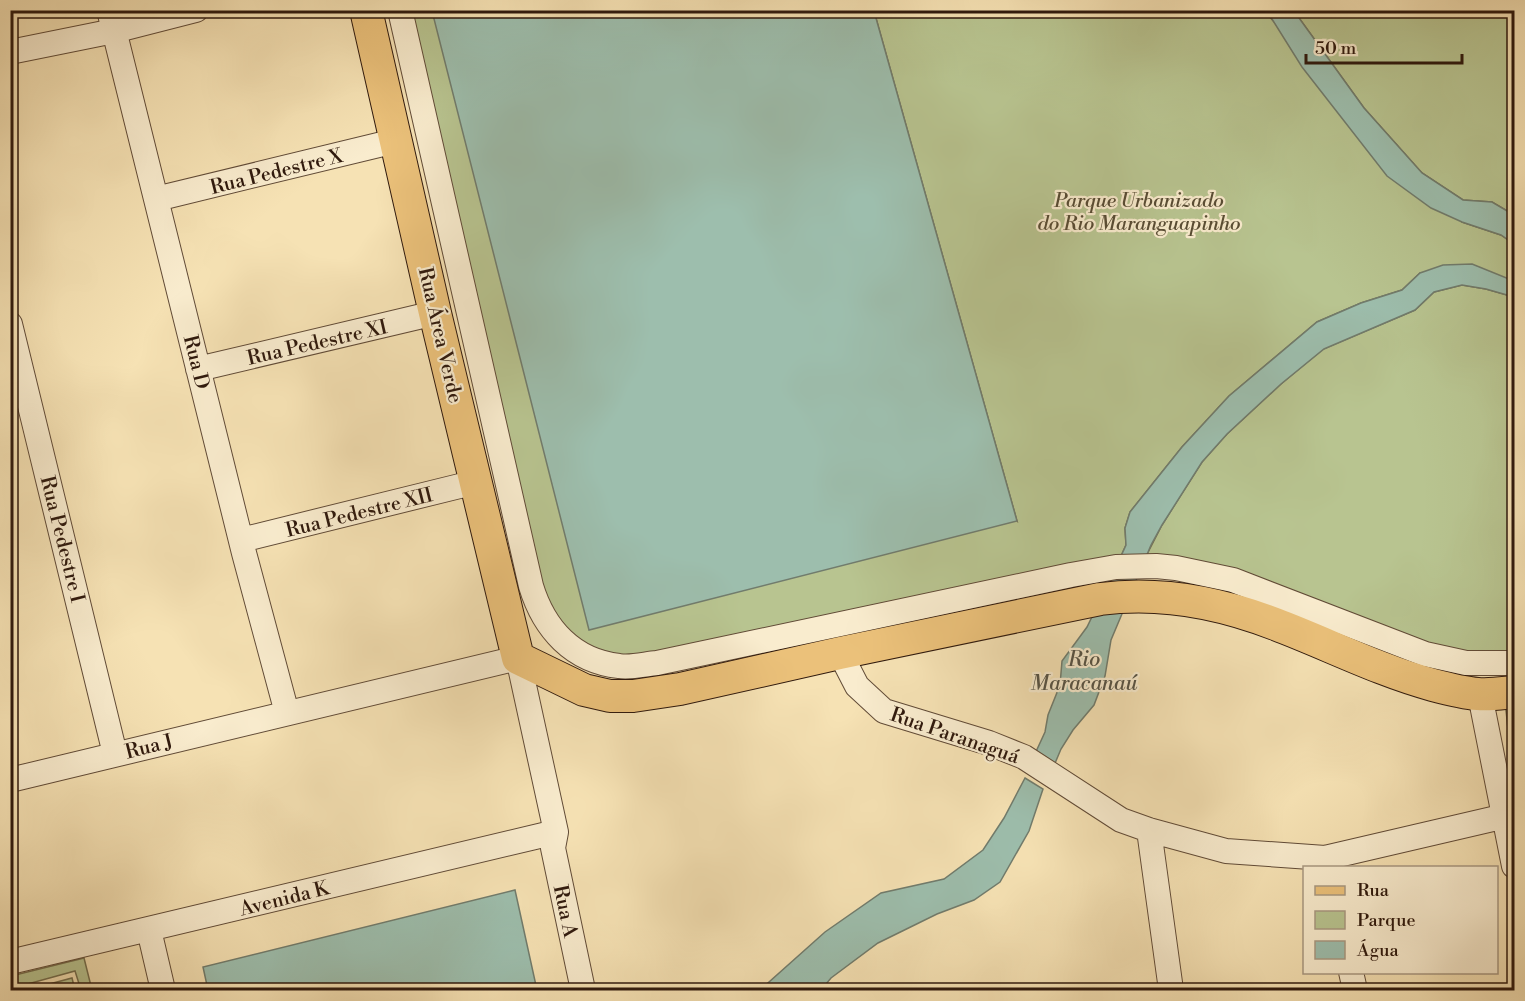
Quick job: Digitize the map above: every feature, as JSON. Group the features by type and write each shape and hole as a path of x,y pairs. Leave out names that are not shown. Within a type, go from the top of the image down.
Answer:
{"main road":[{"name":"Rua Área Verde","path":"366,10 435,314 518,658"},
{"path":"518,658 584,690 610,696 633,696 680,689 840,653 1115,597 1180,598 1221,606 1273,623 1410,679 1457,692 1480,695 1515,692"}],"street":[{"path":"10,52 111,21 196,10"},
{"path":"400,10 531,586 546,622 558,637 575,650 596,662 622,667 657,663 1116,567 1141,566 1176,568 1233,580 1425,654 1466,663 1515,663"},
{"name":"Rua D","path":"111,21 287,713"},
{"name":"Rua Pedestre X","path":"156,200 395,141"},
{"name":"Rua Pedestre XI","path":"198,369 435,314"},
{"name":"Rua Pedestre I","path":"10,324 116,754"},
{"name":"Rua Pedestre XII","path":"242,540 476,483"},
{"name":"Rua Paranaguá","path":"840,653 857,686 884,711 989,743 1024,757 1121,820 1226,851 1326,863 1509,815"},
{"path":"287,713 518,658"},
{"name":"Rua Área Verde","path":"518,658 556,831"},
{"path":"1480,695 1509,815 1515,866"},
{"name":"Rua J","path":"10,780 287,713"},
{"path":"1149,830 1172,990"},
{"name":"Avenida K","path":"10,962 556,831"},
{"name":"Rua A","path":"556,831 554,848 582,990"},
{"path":"149,930 164,990"},
{"path":"1351,974 1355,990"}],"green space":[{"name":"Parque Urbanizado do Rio Maranguapinho","path":"400,11 432,11 1017,521 874,11 1264,11 1462,222 1501,235 1514,244 1514,281 1494,275 1420,273 1402,290 1361,303 1317,322 1229,396 1182,447 1130,512 1125,528 1126,545 1116,567 622,667 546,622"},
{"path":"1294,11 1514,11 1514,215 1492,202 1463,200 1422,173 1364,108"},
{"path":"1462,285 1514,297 1514,663 1499,664 1306,609 1141,566 1162,525 1202,462 1227,434 1281,384 1323,349 1415,310 1434,292"},
{"path":"1506,710 1514,710 1514,739 1509,739"},
{"path":"84,958 92,990 81,990 75,971 11,990 11,976"},
{"path":"72,978 75,990 27,990"}],"water":[{"path":"432,11 874,11 1017,521 589,630"},
{"path":"1264,11 1294,11 1364,108 1422,173 1463,200 1492,202 1514,215 1514,244 1501,235 1462,222 1431,208 1387,176 1302,67 1272,19"},
{"name":"Rio Maracanaú","path":"1472,264 1514,281 1514,297 1462,285 1434,292 1415,310 1324,349 1281,384 1227,434 1202,462 1151,545 1111,640 1105,676 1094,705 1073,730 1053,768 1034,756 1045,732 1048,715 1060,685 1062,661 1087,627 1116,567 1126,545 1125,528 1130,512 1182,447 1229,396 1317,322 1361,303 1402,290 1420,273 1443,265"},
{"path":"1025,778 1043,789 1029,831 1000,882 974,900 937,914 878,943 831,978 821,990 760,990 825,932 881,893 944,879 983,850 1004,818"},
{"path":"515,890 537,990 208,990 203,967"}]}
